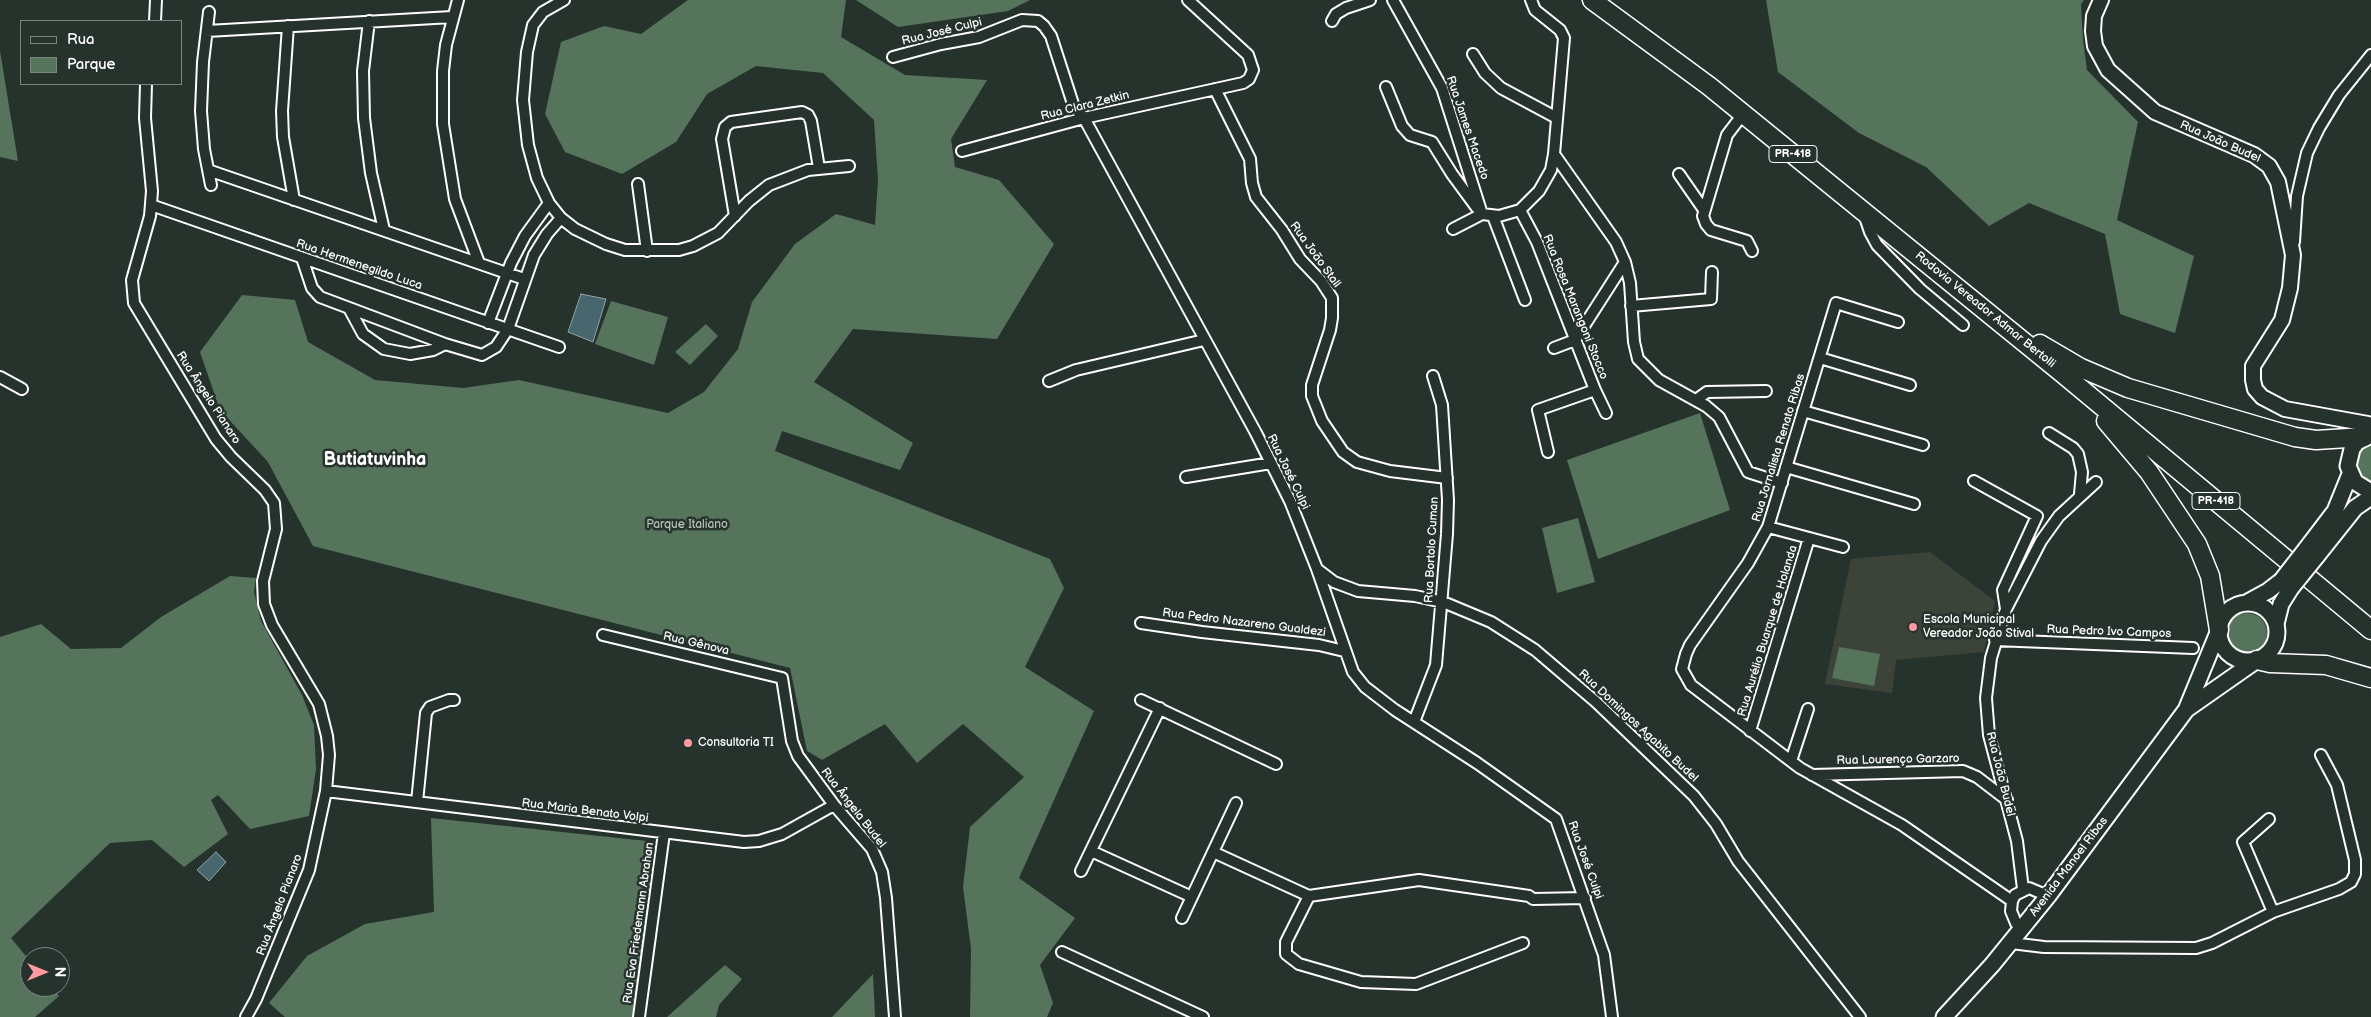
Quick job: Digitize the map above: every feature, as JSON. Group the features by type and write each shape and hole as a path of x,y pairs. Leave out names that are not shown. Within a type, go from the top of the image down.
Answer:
{"highway":[{"name":"Rodovia Vereador Admar Bertolli","path":"1592,0 1665,51 1863,210 2371,630"},
{"path":"1990,315 2082,368 2128,388 2295,437 2316,440 2369,433"},
{"path":"2062,373 2135,454 2187,526 2207,567 2220,630"},
{"path":"2257,660 2270,663 2326,664 2371,678"}],"main road":[{"path":"2336,521 2350,474 2349,457 2352,449 2369,433"},
{"path":"2350,474 2362,488 2371,492"},
{"path":"2286,584 2231,609 2225,615 2220,630 2220,639 2230,655 2239,660 2257,660 2271,649 2277,633 2276,624 2286,584 2336,521 2371,497"},
{"path":"2246,603 2256,604 2264,608 2276,624"},
{"name":"Avenida Manoel Ribas","path":"1944,1017 2010,943 2048,896 2186,710 2220,630"},
{"name":"Avenida Manoel Ribas","path":"2186,710 2257,660"}],"street":[{"path":"155,20 156,0"},
{"path":"458,0 452,17 443,72 442,98 445,149 455,199 479,264"},
{"path":"564,0 550,3 537,18 531,30 523,100 532,162 549,203 561,218 576,229 606,244 625,250 647,252 679,250 693,246 718,233 757,192 769,185 796,173 819,168 849,166"},
{"name":"Rua Clara Zetkin","path":"962,152 1084,118 1243,83 1249,79 1253,70 1252,62 1242,48 1188,0"},
{"path":"1332,21 1336,14 1346,8 1370,0"},
{"name":"Rua James Macedo","path":"1393,0 1442,88 1482,214"},
{"path":"1452,229 1482,214 1493,216 1506,215 1520,210 1539,191 1551,170 1564,38 1560,30 1535,10 1531,0"},
{"name":"Rua João Budel","path":"2101,0 2094,16 2093,31 2096,46 2108,70 2155,112 2254,155 2269,166 2282,193 2293,255 2286,310 2277,330 2253,366 2252,380 2262,397 2272,404 2292,410 2345,420 2369,433"},
{"path":"209,12 201,110 211,185"},
{"path":"207,31 452,17"},
{"name":"Rua José Culpi","path":"893,57 941,44 979,37 1022,20 1038,21 1051,36 1077,112 1084,118 1271,463 1296,516 1317,569 1353,672 1361,683 1414,722 1477,763 1556,820 1585,895 1607,964 1612,1017"},
{"path":"369,21 363,71 364,118 371,173 384,230"},
{"path":"288,26 282,111 283,137 294,200"},
{"path":"1473,54 1485,73 1501,88 1557,118"},
{"path":"2293,255 2297,196 2307,153 2338,96 2371,55"},
{"name":"Rua Ângelo Pianaro","path":"146,85 145,118 152,177 151,206 132,280 134,303 216,439 230,457 265,490 274,503 276,529 263,581 264,604 272,626 311,690 324,719 329,755 326,791 315,846 302,890 256,1000 246,1017"},
{"path":"1386,87 1402,126 1410,135 1432,142 1452,174 1482,214"},
{"name":"Rua João Stall","path":"1215,89 1250,159 1252,183 1256,197 1300,259 1321,281 1332,298 1330,330 1312,385 1312,396 1322,421 1343,452 1357,462 1390,471 1447,478"},
{"path":"735,216 722,140 725,127 731,122 802,112 808,115 811,121 819,168"},
{"path":"1743,114 1727,135 1704,210 1706,224 1715,232 1747,241 1752,251"},
{"path":"1554,154 1616,242 1625,262 1634,342 1638,359 1660,380 1696,400 1719,417 1748,472 1782,482"},
{"path":"208,170 524,279"},
{"path":"1679,174 1704,210"},
{"path":"638,184 647,252"},
{"path":"488,323 506,273 525,236 549,203"},
{"name":"Rua Hermenegildo Luca","path":"151,206 559,347"},
{"name":"Rua Rosa Marangoni Stocco","path":"1520,210 1537,242 1606,414"},
{"path":"1863,210 1870,232 1877,245 1920,289 1963,325"},
{"path":"1493,216 1525,300"},
{"path":"302,258 315,293 328,302 445,344 482,355 496,346 508,329 524,279 539,245 561,218"},
{"path":"1554,348 1575,340 1625,262"},
{"path":"1631,306 1711,299 1712,272"},
{"name":"Rua Jornalista Renato Ribas","path":"1750,731 1691,685 1682,669 1686,654 1690,645 1748,563 1768,526 1836,303 1898,322"},
{"path":"350,310 363,334 384,349 410,354 433,350 445,344"},
{"path":"1049,381 1076,370 1204,340"},
{"path":"1820,358 1910,385"},
{"name":"Rua Bortolo Cuman","path":"1414,722 1436,664 1443,602 1448,516 1442,405 1433,376"},
{"path":"0,377 22,390"},
{"path":"1548,452 1538,410 1595,390"},
{"path":"1696,400 1707,392 1766,391"},
{"path":"1803,411 1922,445"},
{"path":"2049,433 2078,454 2082,472 2080,494"},
{"path":"1186,477 1271,463"},
{"path":"1786,467 1914,504"},
{"path":"1974,481 2037,516 2003,590 2006,609"},
{"name":"Rua João Budel","path":"2023,889 2017,841 1993,754 1987,716 1987,679 1995,640 2006,609 2045,535 2059,516 2080,494 2096,482"},
{"path":"1768,526 1843,547"},
{"name":"Rua Aurélio Buarque de Holanda","path":"1750,731 1809,538"},
{"name":"Rua Domingos Agabito Budel","path":"1317,569 1334,582 1358,591 1415,596 1443,602 1491,622 1517,636 1574,682 1694,796 1716,824 1738,861 1860,1017"},
{"name":"Rua Pedro Nazareno Gualdezi","path":"1141,622 1202,632 1319,645 1344,650"},
{"name":"Rua Gênova","path":"603,636 782,678"},
{"name":"Rua Pedro Ivo Campos","path":"1995,640 2193,648"},
{"name":"Rua Ângela Budel","path":"782,678 794,749 834,805 872,849 882,872 886,898 895,1017"},
{"path":"417,802 426,713 430,707 454,700"},
{"path":"1141,700 1276,764"},
{"path":"1081,871 1160,708"},
{"path":"1791,762 1808,709"},
{"path":"1750,731 1811,775 1911,830 2012,900"},
{"path":"2010,943 2044,947 2196,948 2212,943 2273,912 2339,889 2350,882 2355,874 2355,860 2337,785 2320,755"},
{"name":"Rua Lourenço Garzaro","path":"1811,775 1964,771 1977,777 2007,800"},
{"name":"Rua Maria Benato Volpi","path":"326,791 730,841 759,841 782,834 834,805"},
{"path":"1182,918 1236,803"},
{"path":"2269,819 2243,842 2273,912"},
{"name":"Rua Eva Friedemann Abrahan","path":"639,1017 664,833"},
{"path":"1091,851 1192,897"},
{"path":"1213,852 1309,896 1419,880 1529,896 1533,899 1545,900 1585,895"},
{"path":"2021,930 2013,918 2012,900 2023,889 2034,889 2048,896"},
{"path":"1309,896 1286,942 1286,954 1299,964 1361,982 1416,984 1523,943"},
{"path":"1062,952 1203,1017"}],"shaded area":[{"name":"Escola Municipal Vereador João Stival","path":"1930,552 1995,601 1984,652 1896,660 1892,693 1825,684 1851,559"}],"green space":[{"name":"Parque Italiano","path":"688,0 846,0 841,37 905,75 987,80 951,139 955,167 999,180 1054,244 997,339 853,329 814,382 913,443 900,470 782,431 775,451 1050,559 1064,588 1025,667 1094,711 1019,878 1075,918 1040,965 1053,1003 1047,1017 970,1017 971,949 963,887 970,827 1024,777 963,724 917,763 885,724 822,760 807,751 790,668 313,546 268,462 220,410 200,352 242,295 295,300 308,342 375,380 463,388 519,380 668,413 704,392 738,349 752,302 795,244 836,214 875,225 878,180 874,120 823,73 756,66 707,94 676,142 622,174 565,152 545,114 561,42 604,26 641,34"},
{"path":"856,0 1030,0 1008,11 898,27"},
{"path":"1766,0 2084,0 2081,4 2087,70 2138,122 2117,220 2194,256 2175,333 2120,314 2105,234 2029,203 1989,226 1926,167 1859,133 1778,72"},
{"path":"0,51 18,161 0,157"},
{"path":"611,301 668,317 654,365 595,344"},
{"path":"706,324 718,336 690,365 675,352"},
{"path":"1700,413 1730,510 1598,559 1567,460"},
{"path":"2371,441 2371,487 2355,472 2355,456 2359,449"},
{"path":"1578,518 1595,582 1557,593 1542,528"},
{"path":"230,576 256,578 254,592 261,621 302,695 314,725 316,769 309,816 250,829 218,795 211,800 228,834 184,867 152,840 110,843 11,938 20,949 20,997 58,997 35,1017 0,1017 0,637 41,624 71,649 121,648 161,617"},
{"path":"2251,613 2258,616 2264,622 2267,633 2266,641 2258,650 2251,653 2243,653 2236,650 2228,641 2227,629 2230,622 2239,614"},
{"path":"1839,647 1880,654 1874,686 1832,678"},
{"path":"431,818 656,842 635,1017 285,1017 269,1003 307,956 365,924 434,912"},
{"path":"725,965 742,979 719,1005 716,1017 667,1017"},
{"path":"873,974 875,1017 832,1017"}],"water":[{"path":"581,294 606,299 593,342 568,332"},
{"path":"216,852 226,862 209,881 197,870"}],"place":[{"name":"Escola Municipal Vereador João Stival","path":"1913,627"},
{"name":"Consultoria TI","path":"688,743"}],"district":[{"name":"Butiatuvinha","path":"375,460"}]}
